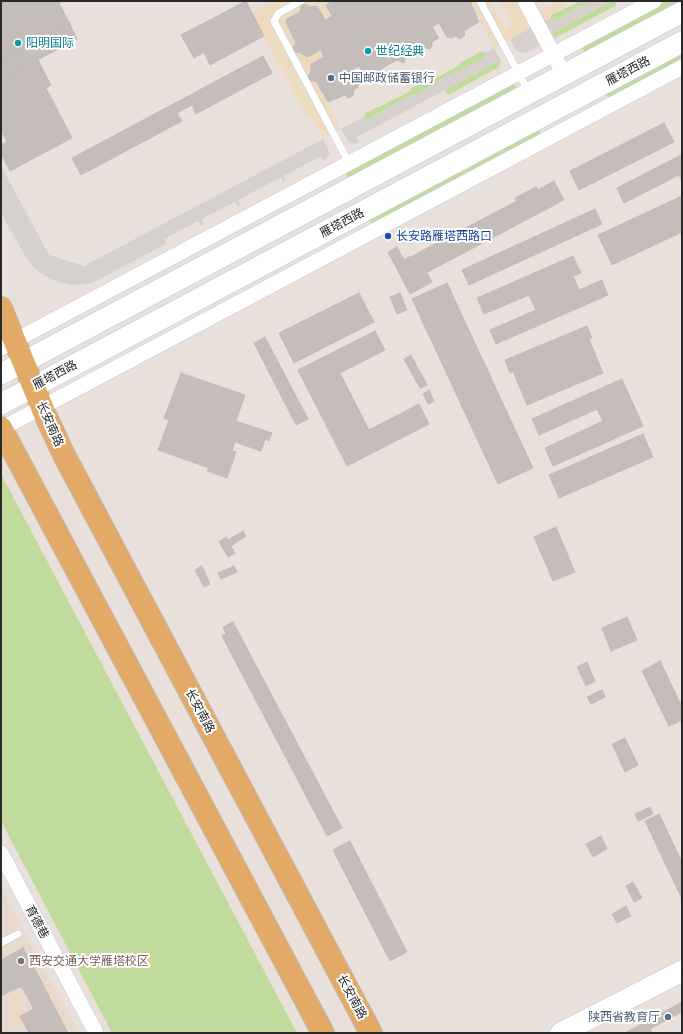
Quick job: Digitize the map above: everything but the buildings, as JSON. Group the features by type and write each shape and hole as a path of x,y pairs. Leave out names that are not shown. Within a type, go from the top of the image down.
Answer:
{"main road":[{"path":"1,374 682,12"},
{"name":"雁塔西路","path":"1,404 682,42"},
{"name":"长安南路","path":"1,308 8,344 24,362 42,408 64,455 371,1033"},
{"path":"1,429 323,1033"},
{"path":"561,1033 682,971"}],"street":[{"path":"525,1 564,74"},
{"path":"8,344 654,1"},
{"path":"1,429 682,67"},
{"name":"育德巷","path":"1,853 96,1033"}],"lane":[{"path":"301,1 279,13 274,21 349,163"},
{"path":"480,1 529,93"},
{"path":"1,943 18,934"}],"shaded area":[{"path":"592,1 612,1 552,33 555,38 528,52 521,53 516,50 510,39 551,18 555,21 579,6 580,7"},
{"path":"494,48 501,60 357,137 359,142 355,144 348,141 341,129 364,117 369,119 390,108 390,106 440,82 439,80 483,59 486,56 485,53"},
{"path":"323,139 330,154 324,161 321,156 284,176 286,181 283,182 281,177 238,200 241,205 238,207 235,202 202,219 204,224 201,226 198,221 164,239 166,244 92,283 72,285 58,282 45,276 34,268 26,258 1,212 1,166 49,255 84,266"},
{"name":"西安交通大学雁塔校区","path":"1,888 79,1033 1,1033"}],"green space":[{"path":"577,1 592,1 580,7 579,6 555,21 551,20 551,15 577,3"},
{"path":"612,1 615,1 617,5 555,38 552,33"},
{"path":"663,1 682,1 682,4 586,55 580,45"},
{"path":"682,50 682,63 610,101 605,91"},
{"path":"480,52 484,52 486,55 483,59 439,80 440,82 413,96 413,94 369,119 365,119 364,116 366,113 411,91 410,89 437,75 438,77"},
{"path":"501,60 499,67 448,95 445,90"},
{"path":"513,81 518,91 349,181 344,171"},
{"path":"537,127 543,137 373,227 368,217"},
{"path":"1,474 297,1033 112,1033 1,821"}],"sand":[{"path":"272,1 333,1 326,5 332,16 325,20 317,6 310,7 305,4 301,6 300,12 286,21 286,24 296,43 293,48 295,52 301,53 307,57 321,50 324,57 311,64 311,72 308,77 310,81 316,81 341,129 323,139 311,115 307,117 251,12"},
{"path":"470,1 490,1 505,29 513,24 500,1 536,1 541,10 557,1 561,1 565,7 551,15 551,18 494,48"}],"place":[{"name":"阳明国际","path":"18,43"},
{"name":"世纪经典","path":"368,51"},
{"name":"中国邮政储蓄银行","path":"331,78"},
{"name":"长安路雁塔西路口","path":"388,236"},
{"name":"西安交通大学雁塔校区","path":"21,961"},
{"name":"陕西省教育厅","path":"668,1017"}]}
